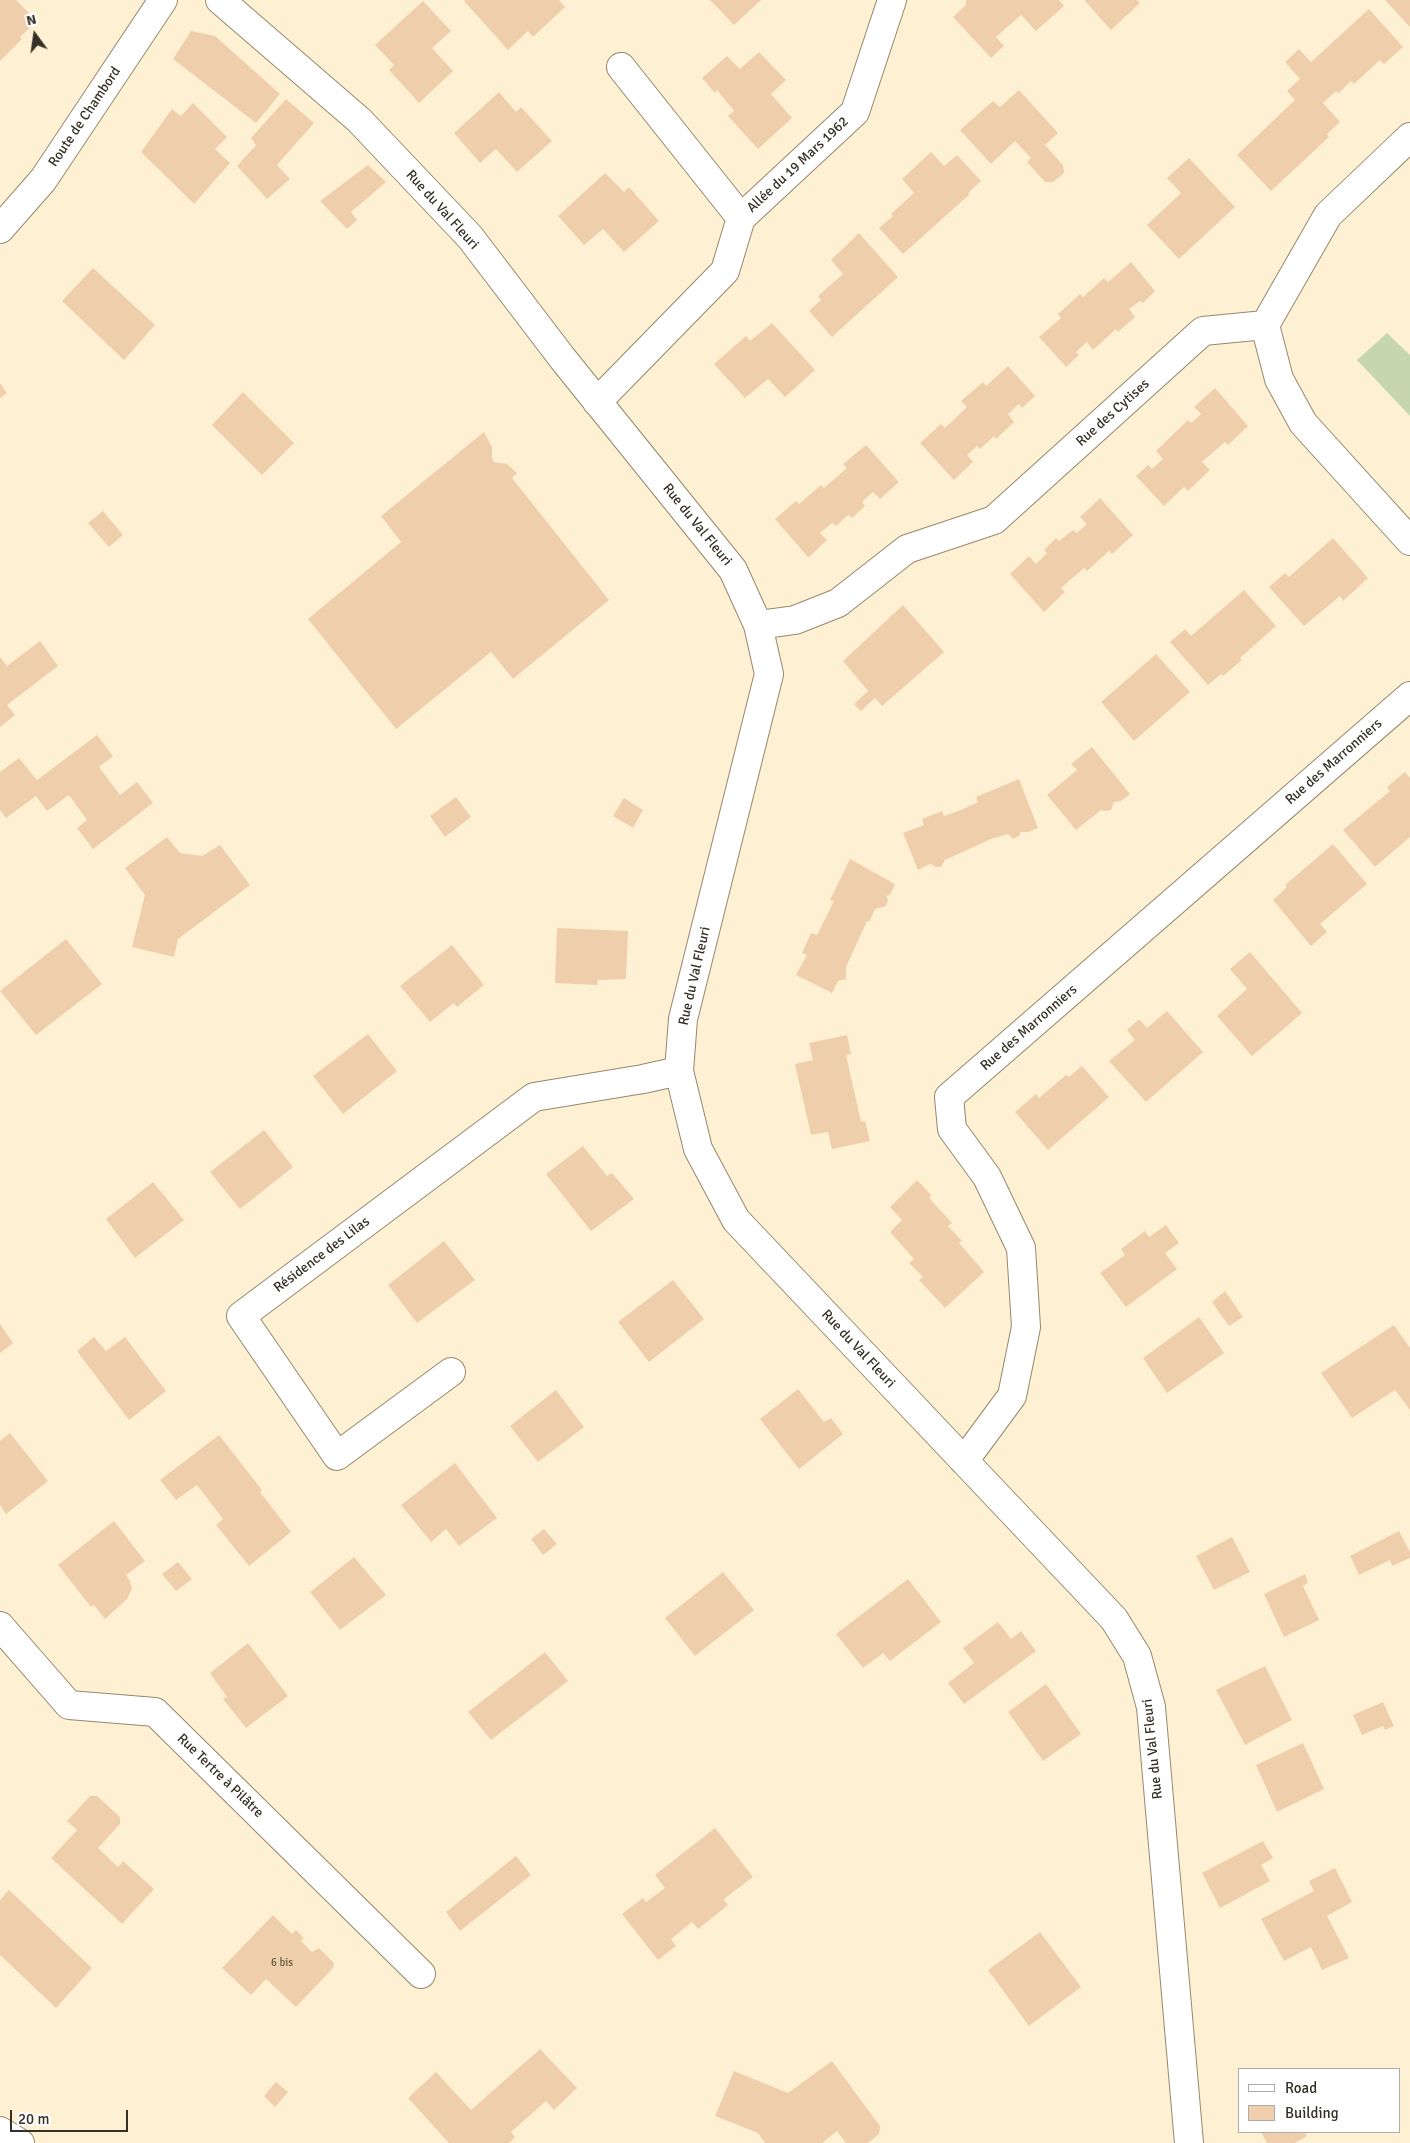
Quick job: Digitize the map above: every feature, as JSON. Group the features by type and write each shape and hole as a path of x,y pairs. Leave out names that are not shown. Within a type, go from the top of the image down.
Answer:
{"street":[{"name":"Route de Chambord","path":"0,228 43,180 163,0"},
{"name":"Rue du Val Fleuri","path":"220,0 359,120 470,237 597,402 733,570 758,625 769,674 683,1018 679,1071 698,1148 736,1220 1114,1619 1137,1656 1151,1707 1189,2143"},
{"name":"Allée du 19 Mars 1962","path":"597,402 725,271 741,218 855,112 892,0"},
{"path":"620,67 741,218"},
{"path":"1410,137 1328,214 1265,325 1279,379 1303,423 1410,541"},
{"name":"Rue des Cytises","path":"758,625 795,620 838,603 907,549 994,520 1203,332 1265,325"},
{"name":"Rue des Marronniers","path":"964,1461 1012,1396 1026,1327 1021,1248 987,1177 952,1129 949,1097 1410,696"},
{"name":"Résidence des Lilas","path":"450,1372 337,1456 241,1316 534,1098 679,1071"},
{"name":"Rue Tertre à Pilâtre","path":"0,1626 69,1705 154,1712 421,1974"},
{"path":"0,2131 20,2143"}],"green space":[{"path":"1387,333 1410,355 1410,416 1357,360"}],"building":[{"path":"0,0 16,0 37,21 20,37 22,39 0,61"},
{"path":"465,0 559,0 565,7 533,37 528,31 508,50"},
{"path":"710,0 761,0 734,25"},
{"path":"966,0 1059,0 1064,6 1036,31 1021,15 996,37 1004,46 991,58 953,17 966,5"},
{"path":"1084,0 1137,0 1140,3 1111,30"},
{"path":"1385,0 1410,0 1410,27"},
{"path":"423,1 451,31 432,48 453,71 419,103 389,70 394,65 375,45"},
{"path":"1369,9 1403,47 1384,64 1380,60 1354,84 1351,81 1338,94 1336,91 1323,103 1340,122 1327,134 1329,137 1271,191 1237,155 1295,100 1287,91 1300,79 1285,62 1299,49 1311,62"},
{"path":"191,31 215,36 280,94 256,123 173,59"},
{"path":"759,52 786,80 771,94 792,118 758,149 728,116 734,111 717,90 715,93 702,78 727,56 740,69"},
{"path":"1019,90 1058,133 1045,145 1063,165 1064,173 1053,182 1045,182 1027,162 1031,158 1015,141 991,164 960,130 993,101 1000,107"},
{"path":"499,92 516,112 521,107 552,141 517,172 496,149 480,163 454,133"},
{"path":"286,99 314,123 277,165 290,179 267,199 237,166 256,145 251,138"},
{"path":"193,103 227,137 215,149 230,163 194,204 141,152 172,109 181,116"},
{"path":"931,152 944,166 957,155 981,181 968,193 970,194 903,254 879,228 914,193 902,179"},
{"path":"1189,158 1235,207 1179,259 1147,225 1181,193 1167,178"},
{"path":"368,165 386,182 351,212 357,220 347,229 320,201"},
{"path":"605,173 624,192 629,187 659,221 624,252 603,229 584,245 558,216"},
{"path":"859,233 898,277 832,337 809,311 821,300 818,296 843,274 831,260"},
{"path":"1131,262 1155,291 1143,303 1140,301 1129,309 1135,317 1118,332 1116,329 1093,350 1087,342 1076,352 1079,355 1066,367 1039,337 1061,318 1058,314 1080,294 1083,297 1104,278 1108,282"},
{"path":"93,268 155,325 124,360 62,301"},
{"path":"772,323 815,370 785,397 768,379 745,398 714,364 746,336 750,341"},
{"path":"1008,366 1035,396 1022,408 1019,404 1008,414 1014,422 996,439 994,436 980,449 977,446 967,455 973,462 954,480 920,443 941,424 945,428 967,407 961,401 983,382 986,386"},
{"path":"0,383 7,393 0,398"},
{"path":"1215,388 1248,426 1228,445 1225,442 1202,462 1210,470 1188,491 1184,487 1164,506 1136,476 1148,465 1152,469 1163,459 1156,451 1188,420 1191,423 1201,414 1194,407"},
{"path":"243,392 294,443 262,475 212,425"},
{"path":"484,432 492,447 494,462 507,464 517,473 512,478 609,600 513,679 491,652 396,729 308,619 401,542 381,516"},
{"path":"866,445 899,482 880,499 873,492 862,502 865,506 852,518 848,515 836,526 832,523 820,533 827,540 809,557 807,556 775,519 796,501 799,504 821,485 824,488 847,468 843,464"},
{"path":"1100,498 1133,535 1112,554 1109,551 1087,571 1084,568 1061,588 1065,592 1044,612 1010,574 1029,556 1036,564 1047,553 1044,550 1056,538 1059,541 1073,530 1077,533 1087,524 1080,517"},
{"path":"103,511 123,535 109,547 88,523"},
{"path":"1333,538 1368,578 1343,601 1340,596 1304,626 1269,587 1285,573 1289,577"},
{"path":"1244,590 1276,626 1240,658 1242,660 1223,676 1221,674 1208,685 1170,642 1185,629 1191,636"},
{"path":"903,605 944,652 882,706 875,698 861,711 854,704 868,691 843,661"},
{"path":"40,641 58,666 7,705 15,715 0,727 0,657 7,666"},
{"path":"1156,654 1190,692 1134,741 1101,702"},
{"path":"97,735 113,756 99,767 120,795 137,782 153,803 93,849 77,828 87,820 69,795 47,811 36,796 6,818 0,810 0,772 19,758 37,780"},
{"path":"1092,747 1130,794 1121,801 1114,802 1111,810 1101,810 1076,830 1047,795 1077,770 1071,764"},
{"path":"1405,772 1410,778 1410,837 1375,867 1343,830 1390,791 1387,787"},
{"path":"1019,779 1038,828 1028,832 1021,832 1019,836 1013,839 1008,834 991,839 945,860 941,867 930,864 918,870 903,833 924,825 922,819 942,811 944,816 961,810 978,802 976,797"},
{"path":"456,797 471,817 445,837 430,816"},
{"path":"624,798 643,810 633,828 613,816"},
{"path":"167,837 180,853 202,856 220,845 250,885 178,939 174,957 132,947 145,895 125,868"},
{"path":"1333,844 1367,884 1320,924 1327,932 1311,946 1273,900 1287,887 1285,885"},
{"path":"850,859 895,884 890,895 886,896 888,900 886,906 875,909 870,921 867,921 846,967 846,979 838,981 832,993 796,975 807,955 802,953 811,933 817,935 834,901 830,900"},
{"path":"557,928 628,931 626,979 598,980 597,985 555,983"},
{"path":"66,939 102,984 36,1035 0,991"},
{"path":"452,945 484,985 457,1007 454,1003 430,1022 400,986"},
{"path":"1250,952 1302,1013 1252,1056 1217,1016 1247,989 1230,969"},
{"path":"1167,1011 1203,1052 1146,1102 1109,1061 1135,1040 1127,1030 1139,1019 1147,1028"},
{"path":"368,1034 397,1071 343,1114 313,1076"},
{"path":"847,1035 851,1054 846,1055 861,1122 865,1121 870,1141 832,1149 828,1132 811,1135 795,1064 813,1060 809,1043"},
{"path":"1082,1066 1109,1097 1048,1150 1015,1112 1036,1094 1039,1098 1066,1075 1069,1077"},
{"path":"264,1130 293,1167 240,1209 210,1172"},
{"path":"583,1146 607,1176 612,1173 634,1199 591,1231 546,1174"},
{"path":"917,1180 931,1195 929,1198 952,1223 948,1226 962,1241 959,1243 984,1272 945,1308 919,1280 923,1277 909,1263 914,1259 890,1232 902,1220 890,1207"},
{"path":"153,1182 184,1220 135,1258 106,1219"},
{"path":"1166,1225 1179,1243 1165,1253 1177,1269 1126,1307 1100,1273 1125,1255 1121,1249 1145,1231 1149,1237"},
{"path":"444,1241 475,1280 417,1323 388,1285"},
{"path":"673,1280 704,1319 649,1362 618,1322"},
{"path":"1225,1291 1243,1317 1229,1326 1212,1302"},
{"path":"1199,1317 1224,1353 1167,1393 1143,1358"},
{"path":"0,1324 13,1343 0,1353"},
{"path":"1394,1325 1410,1348 1410,1410 1395,1390 1352,1418 1321,1373"},
{"path":"94,1337 106,1351 125,1337 166,1391 129,1420 77,1351"},
{"path":"798,1389 824,1422 831,1418 843,1434 799,1469 760,1419"},
{"path":"556,1390 584,1427 538,1462 510,1426"},
{"path":"10,1433 48,1481 6,1514 0,1505 0,1441"},
{"path":"219,1435 262,1490 260,1492 291,1532 249,1566 216,1525 223,1519 197,1485 176,1500 160,1480"},
{"path":"455,1463 497,1518 459,1546 446,1529 431,1542 401,1505"},
{"path":"114,1521 145,1561 126,1575 132,1589 127,1599 105,1619 94,1605 91,1607 58,1565"},
{"path":"544,1529 557,1544 543,1555 531,1539"},
{"path":"1399,1531 1410,1552 1410,1558 1392,1566 1390,1560 1359,1575 1350,1556"},
{"path":"1232,1537 1250,1572 1214,1590 1196,1556"},
{"path":"354,1557 386,1595 340,1630 310,1592"},
{"path":"178,1562 192,1579 176,1591 162,1574"},
{"path":"723,1572 754,1610 695,1656 665,1618"},
{"path":"1305,1574 1308,1583 1303,1586 1319,1620 1284,1637 1264,1594"},
{"path":"908,1579 941,1622 890,1661 883,1653 863,1668 836,1634"},
{"path":"998,1622 1011,1639 1021,1631 1036,1651 964,1704 948,1683 974,1663 963,1648"},
{"path":"248,1643 288,1696 246,1728 223,1699 227,1697 210,1673"},
{"path":"545,1652 568,1681 491,1740 468,1712"},
{"path":"1265,1666 1292,1720 1245,1745 1216,1690"},
{"path":"1046,1684 1081,1734 1043,1761 1008,1712"},
{"path":"1383,1702 1394,1726 1385,1730 1383,1726 1362,1735 1353,1715"},
{"path":"1303,1743 1324,1789 1277,1812 1256,1765"},
{"path":"90,1796 97,1796 120,1817 120,1824 98,1848 118,1867 123,1861 154,1889 122,1924 51,1858 77,1830 67,1821"},
{"path":"715,1828 753,1877 724,1899 728,1905 698,1929 692,1922 671,1939 676,1946 658,1960 622,1914 643,1898 646,1902 665,1888 655,1875"},
{"path":"1263,1841 1273,1858 1261,1865 1270,1881 1220,1908 1202,1873"},
{"path":"516,1856 531,1875 460,1931 446,1912"},
{"path":"1335,1868 1352,1902 1327,1916 1349,1958 1322,1970 1311,1947 1284,1961 1261,1919 1314,1891 1309,1881"},
{"path":"9,1890 92,1968 56,2008 0,1955 0,1900"},
{"path":"273,1915 292,1934 296,1930 304,1938 301,1941 312,1952 319,1948 334,1963 333,1968 296,2007 266,1979 251,1995 222,1968"},
{"path":"1040,1932 1081,1987 1029,2026 988,1970"},
{"path":"540,2049 577,2088 554,2110 546,2101 511,2132 515,2137 509,2143 449,2143 408,2098 436,2072 471,2110"},
{"path":"832,2061 880,2126 879,2134 868,2143 846,2143 837,2131 822,2143 765,2143 758,2133 715,2116 734,2071 788,2093"},
{"path":"276,2082 288,2092 275,2107 264,2096"},
{"path":"1262,2133 1306,2133 1307,2136 1295,2143 1267,2143"}]}
